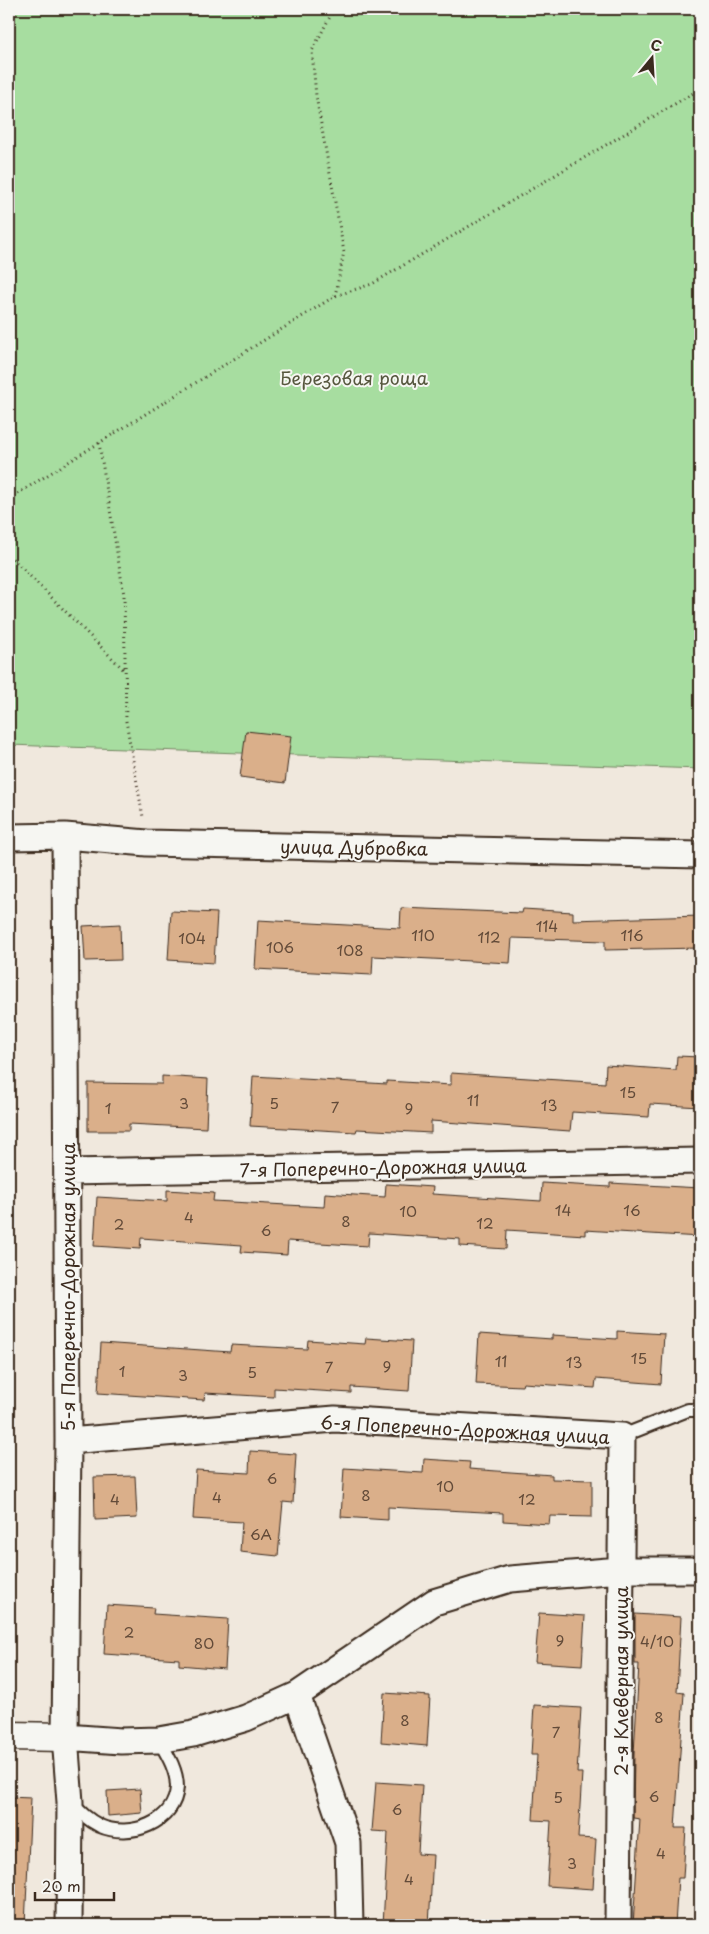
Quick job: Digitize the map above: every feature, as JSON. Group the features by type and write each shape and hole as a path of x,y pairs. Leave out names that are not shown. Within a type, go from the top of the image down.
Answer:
{"street":[{"name":"улица Дубровка","path":"9,837 65,836 147,843 700,855"},
{"name":"5-я Поперечно-Дорожная улица","path":"65,836 68,1440 65,1737"},
{"name":"7-я Поперечно-Дорожная улица","path":"67,1172 700,1161"},
{"name":"6-я Поперечно-Дорожная улица","path":"68,1440 335,1420 622,1436"},
{"name":"2-я Клеверная улица","path":"618,1925 622,1436"},
{"path":"9,1736 121,1741 159,1740 193,1734 246,1718 296,1695 434,1602 510,1579 620,1570 700,1570"},
{"path":"296,1695 348,1843 350,1925"},
{"path":"65,1737 70,1802 69,1925"}],"lane":[{"path":"622,1436 688,1410 700,1410"},
{"path":"70,1802 86,1818 102,1827 124,1830 149,1826 166,1814 173,1803 177,1786 172,1763 159,1740"}],"path":[{"path":"334,9 312,51 316,96 344,252 335,296"},
{"path":"9,499 335,296 372,284 700,89"},
{"path":"98,443 124,595 126,721 147,843"},
{"path":"9,555 125,672"}],"green space":[{"name":"Березовая роща","path":"9,9 700,9 700,769 9,745"}],"building":[{"path":"246,731 291,736 285,783 240,777"},
{"path":"401,908 522,913 523,909 573,912 573,920 700,916 700,948 605,950 605,941 512,938 510,963 373,956 372,975 255,969 258,920 400,928"},
{"path":"171,911 217,913 214,963 168,960"},
{"path":"120,924 121,960 85,961 83,926"},
{"path":"677,1056 700,1057 700,1107 650,1104 649,1117 572,1112 570,1131 431,1121 431,1133 357,1129 356,1132 250,1126 253,1076 387,1084 387,1081 451,1085 451,1073 605,1083 606,1065 676,1070"},
{"path":"162,1076 208,1079 206,1128 129,1124 129,1131 88,1131 88,1083 162,1084"},
{"path":"542,1183 610,1187 610,1183 700,1188 700,1237 585,1230 585,1235 507,1230 506,1249 460,1246 460,1239 369,1233 368,1246 288,1241 287,1255 241,1252 242,1245 141,1238 140,1249 94,1246 97,1197 167,1201 167,1190 214,1193 213,1201 324,1207 325,1193 385,1197 386,1184 433,1187 432,1194 541,1201"},
{"path":"617,1331 664,1334 661,1384 596,1379 595,1388 523,1383 522,1386 476,1384 479,1334 552,1339 552,1335 617,1339"},
{"path":"366,1338 412,1341 409,1391 351,1387 351,1393 274,1388 274,1397 205,1393 204,1400 98,1393 101,1343 230,1352 231,1345 307,1349 308,1340 365,1344"},
{"path":"250,1451 296,1454 293,1503 283,1502 278,1556 240,1552 242,1522 193,1519 196,1470 249,1473"},
{"path":"424,1459 470,1462 469,1469 552,1475 552,1479 592,1480 592,1517 550,1516 549,1524 503,1521 503,1513 388,1507 388,1520 341,1517 344,1468 423,1473"},
{"path":"135,1476 137,1518 95,1520 94,1477"},
{"path":"107,1605 154,1608 153,1614 228,1619 225,1669 179,1665 179,1659 104,1654"},
{"path":"539,1613 585,1616 582,1665 535,1662"},
{"path":"635,1614 681,1617 677,1692 684,1693 675,1828 686,1828 683,1878 678,1878 675,1925 633,1925 640,1819 633,1818 639,1664 635,1664"},
{"path":"384,1693 430,1696 427,1746 381,1742"},
{"path":"534,1705 581,1708 577,1773 582,1773 578,1838 596,1839 593,1889 547,1886 551,1821 533,1820 537,1755 531,1755"},
{"path":"376,1782 422,1785 418,1854 433,1855 429,1925 383,1925 388,1832 372,1831"},
{"path":"140,1789 142,1813 108,1816 107,1791"},
{"path":"9,1797 31,1798 25,1925 9,1924"}]}
